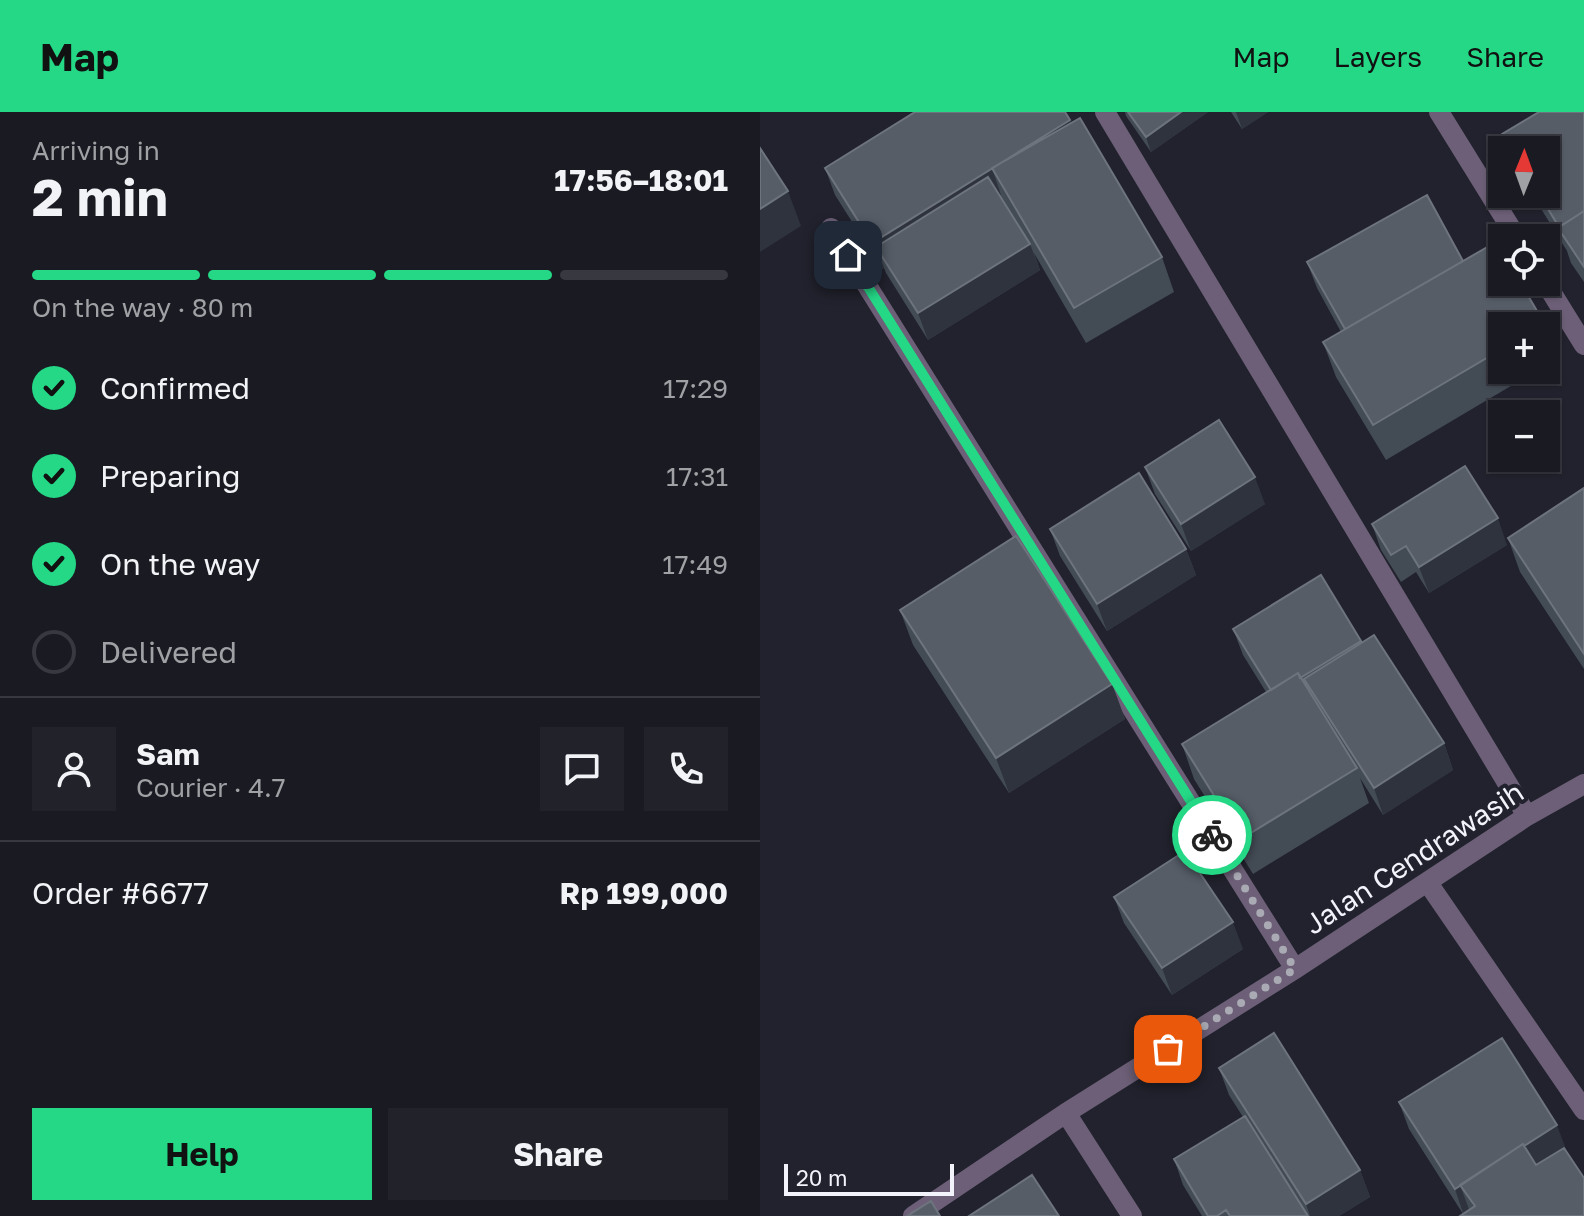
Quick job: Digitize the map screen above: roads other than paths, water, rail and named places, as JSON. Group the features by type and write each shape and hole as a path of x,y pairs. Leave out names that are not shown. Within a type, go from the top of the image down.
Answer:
{"street":[{"path":"1105,112 1527,816"},
{"path":"1439,112 1508,224"},
{"path":"831,228 1295,969"},
{"path":"1554,296 1584,345"},
{"name":"Jalan Cendrawasih","path":"913,1216 1066,1113 1295,969 1527,816 1584,784"},
{"path":"1428,883 1584,1110"},
{"path":"1066,1113 1132,1216"}]}
